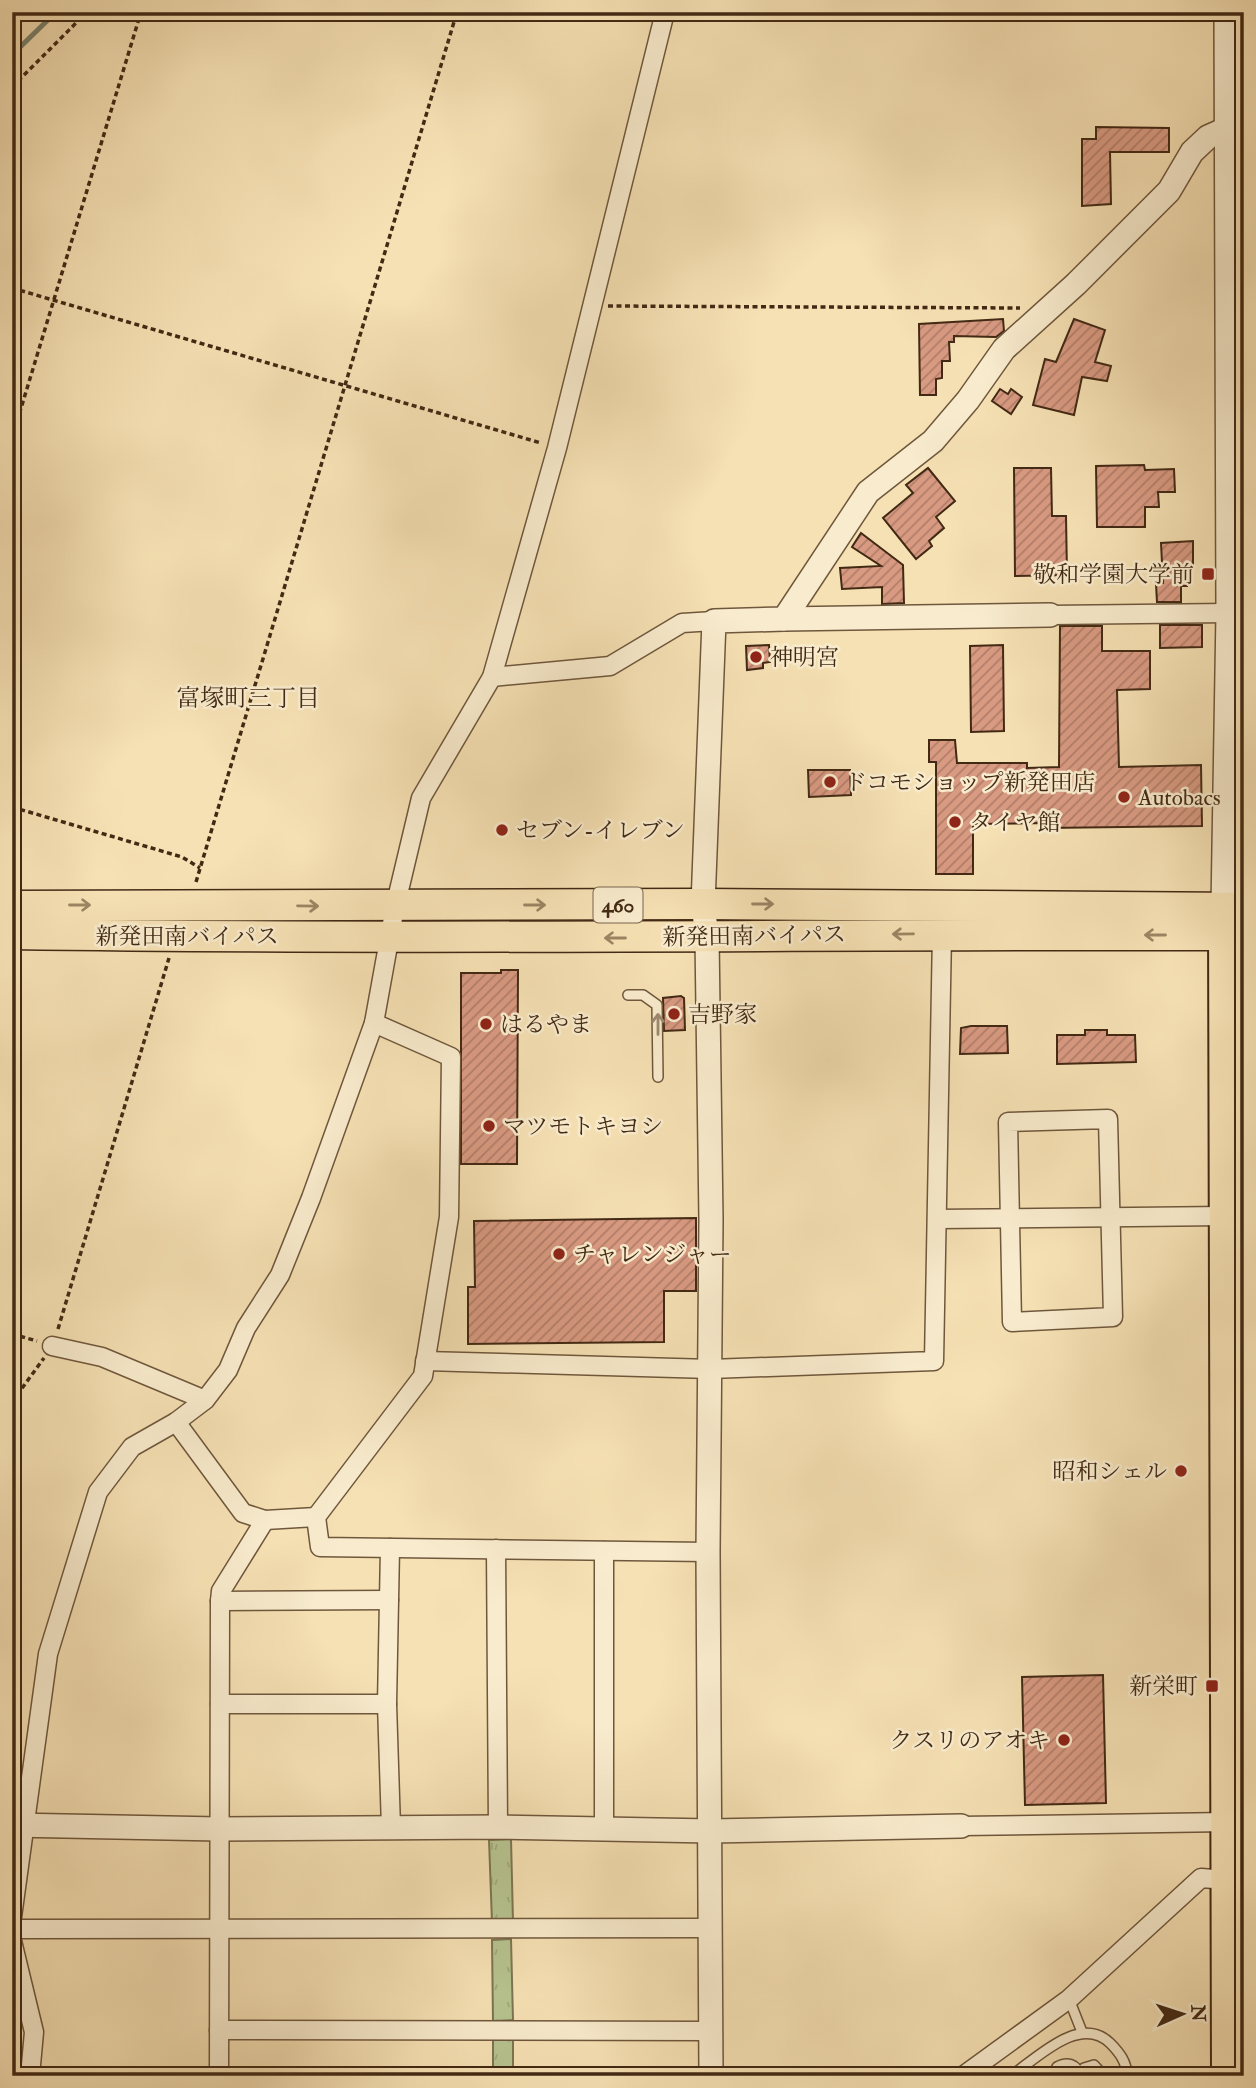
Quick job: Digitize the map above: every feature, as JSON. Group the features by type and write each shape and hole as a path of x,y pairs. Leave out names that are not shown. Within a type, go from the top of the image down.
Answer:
{"highway":[{"name":"新発田南バイパス","path":"12,906 703,904 1233,921"},
{"name":"新発田南バイパス","path":"12,934 708,938 942,933 1233,921"}],"main road":[{"path":"1226,2076 1235,1992 1227,1880 1235,1822 1235,1319 1225,1216 1233,921"}],"street":[{"path":"12,1917 19,1825 48,1654 99,1492 132,1447 176,1422 205,1400 228,1370 246,1328 280,1275 373,1023 395,906 421,798 492,677 594,306 665,12"},
{"path":"1226,12 1235,127 1236,519 1228,613 1233,921"},
{"path":"784,619 868,492 933,441 968,400 1004,349 1076,284 1169,191 1192,152 1208,137 1235,127"},
{"path":"492,677 610,666 682,623 784,619 1228,613"},
{"path":"711,2076 712,1832 708,1552 711,1369 708,938 703,904 713,621"},
{"path":"425,1361 711,1369 934,1361 942,933"},
{"path":"373,1023 451,1057 449,1217 423,1376 316,1517 320,1547 708,1552"},
{"path":"1108,1119 1111,1217 1113,1317 1012,1322 1008,1122 1108,1119"},
{"path":"937,1219 1225,1216"},
{"path":"52,1346 102,1357 205,1400"},
{"path":"176,1422 243,1513 265,1520 316,1517"},
{"path":"219,2076 220,1601 221,1591 265,1520"},
{"path":"390,1548 387,1704 391,1828"},
{"path":"496,1549 498,1827"},
{"path":"604,1550 604,1831"},
{"path":"220,1601 389,1600"},
{"path":"220,1704 387,1704"},
{"path":"19,1825 219,1829 498,1827 712,1832 1235,1822"},
{"path":"963,2076 1069,1999 1201,1878 1227,1880"},
{"path":"12,1929 711,1928"},
{"path":"12,1941 34,2032 30,2076"},
{"path":"219,2030 711,2031"}],"lane":[{"path":"628,995 643,995 657,1005 658,1077"},
{"path":"1069,1999 1083,2032"},
{"path":"1011,2076 1062,2040 1083,2032 1101,2034 1120,2052 1127,2076"},
{"path":"1053,2076 1057,2067 1069,2063 1080,2076"},
{"path":"1080,2076 1084,2068 1094,2065 1104,2076"}],"path":[{"path":"12,18 18,12"},
{"path":"12,87 87,12"},
{"path":"12,438 141,12"},
{"path":"189,905 457,12"},
{"path":"12,288 344,383 557,448"},
{"path":"594,306 1046,309"},
{"path":"12,807 182,857 200,868"},
{"path":"12,1402 52,1346 176,936"},
{"path":"12,1334 52,1346"}],"green space":[{"path":"511,1839 513,1921 492,1922 489,1840"},
{"path":"511,1939 513,2020 493,2021 492,1940"},
{"path":"493,2038 513,2038 513,2076 493,2076"}],"building":[{"path":"1096,127 1169,128 1169,152 1110,152 1111,204 1082,206 1082,139 1096,139"},
{"path":"1003,319 1004,331 996,337 954,336 954,342 949,342 950,361 942,361 942,378 936,379 936,395 920,395 919,324"},
{"path":"1074,319 1105,330 1095,362 1111,366 1107,381 1082,377 1074,415 1033,405 1045,359 1056,362"},
{"path":"1000,389 1008,394 1011,389 1022,397 1011,414 992,401"},
{"path":"1144,465 1145,470 1174,469 1175,492 1158,492 1159,507 1145,507 1145,527 1097,527 1096,466"},
{"path":"928,468 955,501 936,517 944,528 929,541 932,546 916,559 883,518 913,493 906,485"},
{"path":"1014,468 1051,468 1052,516 1066,516 1067,575 1015,576"},
{"path":"861,533 903,565 904,603 882,604 882,587 842,589 840,568 881,566 852,547"},
{"path":"1193,541 1193,565 1186,566 1187,586 1181,586 1181,602 1157,602 1156,584 1163,583 1161,543"},
{"path":"1160,625 1202,625 1202,647 1160,648"},
{"path":"1060,626 1102,626 1102,651 1150,651 1150,689 1117,690 1119,767 1201,765 1202,826 1046,828 1046,823 973,824 973,874 936,874 936,762 929,762 929,740 955,740 957,763 1027,763 1027,768 1059,767"},
{"name":"神明宮","path":"769,645 770,662 763,663 763,668 747,670 746,646"},
{"path":"1003,645 1004,731 971,732 970,646"},
{"name":"ドコモショップ新発田店","path":"808,770 850,770 851,795 809,797"},
{"path":"501,970 518,970 517,1164 461,1164 461,973 501,973"},
{"name":"吉野家","path":"663,998 684,998 685,1030 664,1031"},
{"path":"1007,1026 1008,1053 960,1054 961,1028"},
{"path":"1085,1030 1107,1030 1107,1035 1135,1035 1136,1062 1057,1064 1057,1035 1085,1035"},
{"name":"チャレンジャー","path":"696,1218 696,1291 664,1291 664,1342 468,1344 468,1287 475,1287 474,1221"},
{"name":"クスリのアオキ","path":"1103,1675 1106,1803 1025,1805 1022,1677"}],"waterway":[{"path":"12,55 56,12"}],"place":[{"name":"敬和学園大学前","path":"1208,574"},
{"name":"神明宮","path":"756,657"},
{"name":"ドコモショップ新発田店","path":"830,782"},
{"name":"Autobacs","path":"1124,797"},
{"name":"タイヤ館","path":"955,822"},
{"name":"セブン-イレブン","path":"502,830"},
{"name":"吉野家","path":"674,1014"},
{"name":"はるやま","path":"486,1024"},
{"name":"マツモトキヨシ","path":"489,1126"},
{"name":"チャレンジャー","path":"559,1254"},
{"name":"昭和シェル","path":"1181,1471"},
{"name":"新栄町","path":"1212,1686"},
{"name":"クスリのアオキ","path":"1064,1740"}],"district":[{"name":"富塚町三丁目","path":"248,698"}]}
